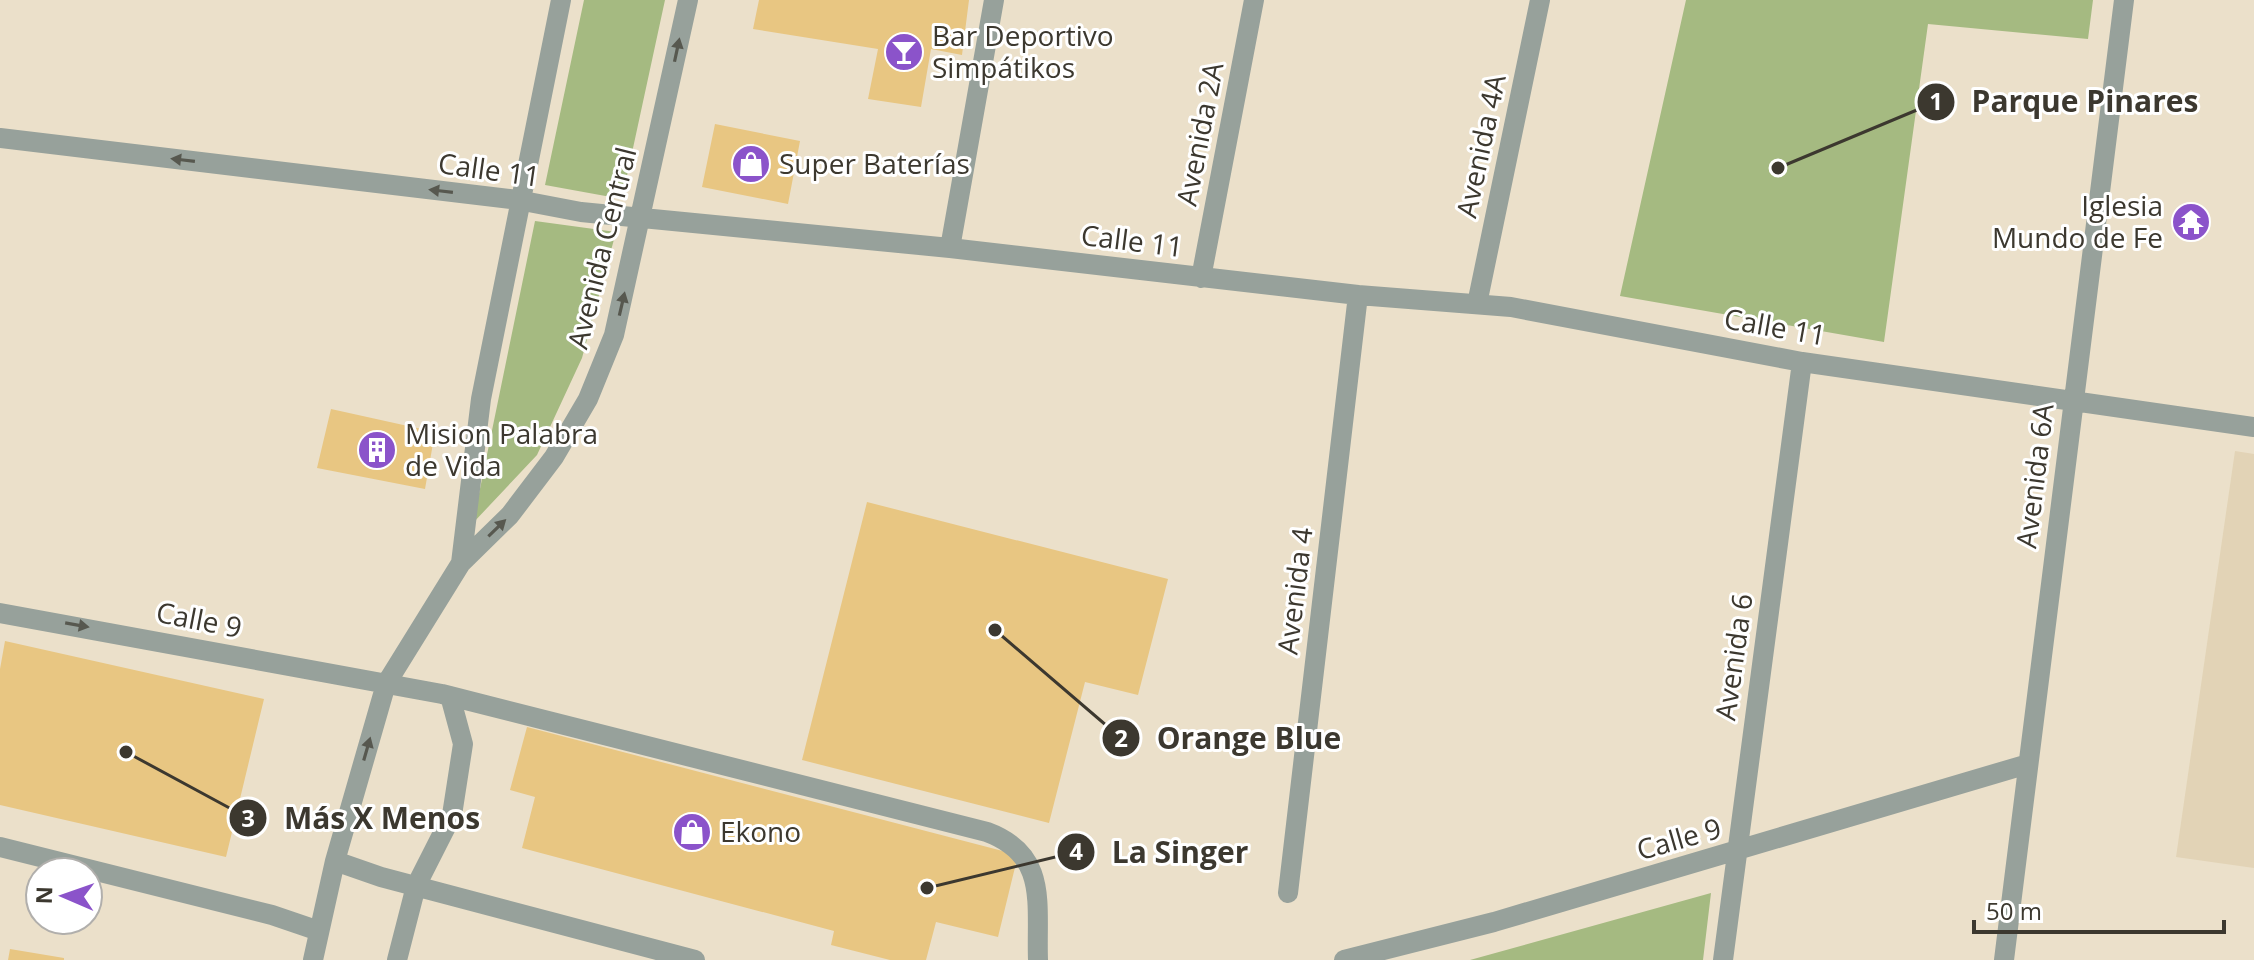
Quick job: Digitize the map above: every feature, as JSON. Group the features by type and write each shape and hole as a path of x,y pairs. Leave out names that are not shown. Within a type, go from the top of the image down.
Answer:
{"street":[{"name":"Avenida Central","path":"461,563 481,399 518,200 561,0"},
{"name":"Avenida Central","path":"313,960 335,861 386,684 461,563 510,515 554,457 588,399 614,335 688,0"},
{"path":"950,248 994,0"},
{"name":"Avenida 2A","path":"1201,278 1254,0"},
{"name":"Avenida 4A","path":"1477,304 1540,0"},
{"name":"Avenida 6A","path":"2004,960 2124,0"},
{"name":"Calle 11","path":"0,138 518,200 642,218 950,248 1358,295 1511,307 1802,362 2254,427"},
{"name":"Avenida 4","path":"1288,893 1358,295"},
{"name":"Avenida 6","path":"1723,960 1802,362"},
{"name":"Calle 9","path":"0,613 450,696 1008,839 1035,872 1038,960"},
{"path":"397,960 416,886 452,815 463,744 450,696"},
{"name":"Calle 9","path":"1344,960 1494,922 2028,764"},
{"path":"0,847 272,915 319,931"},
{"path":"335,861 416,886 695,960"}],"shaded area":[{"path":"2235,451 2254,454 2254,868 2176,857"}],"green space":[{"path":"584,0 665,0 622,199 545,185"},
{"path":"1686,0 2093,0 2088,39 1928,24 1884,342 1620,296"},
{"path":"535,221 616,232 582,358 537,455 473,523"},
{"path":"1711,893 1703,960 1470,960"}],"building":[{"name":"Bar Deportivo Simpátikos","path":"759,0 969,0 962,55 931,49 921,107 868,99 878,49 753,29"},
{"name":"Super Baterías","path":"715,124 800,141 788,204 702,187"},
{"name":"Mision Palabra de Vida","path":"331,409 435,432 425,489 317,468"},
{"path":"867,502 1168,579 1138,695 1085,682 1049,823 802,760"},
{"path":"5,641 264,699 226,857 0,805 0,669"},
{"name":"Ekono","path":"527,727 1018,855 998,937 936,922 926,960 890,960 831,945 834,931 522,848 535,797 510,790"},
{"path":"10,949 64,958 64,960 8,960"}],"place":[{"name":"Bar Deportivo Simpátikos","path":"904,52"},
{"name":"Super Baterías","path":"751,164"},
{"name":"Parque Pinares","path":"1778,168"},
{"name":"Iglesia Mundo de Fe","path":"2191,222"},
{"name":"Mision Palabra de Vida","path":"377,450"},
{"name":"Orange Blue","path":"995,630"},
{"name":"Más X Menos","path":"126,752"},
{"name":"Ekono","path":"692,832"},
{"name":"La Singer","path":"927,888"}]}
